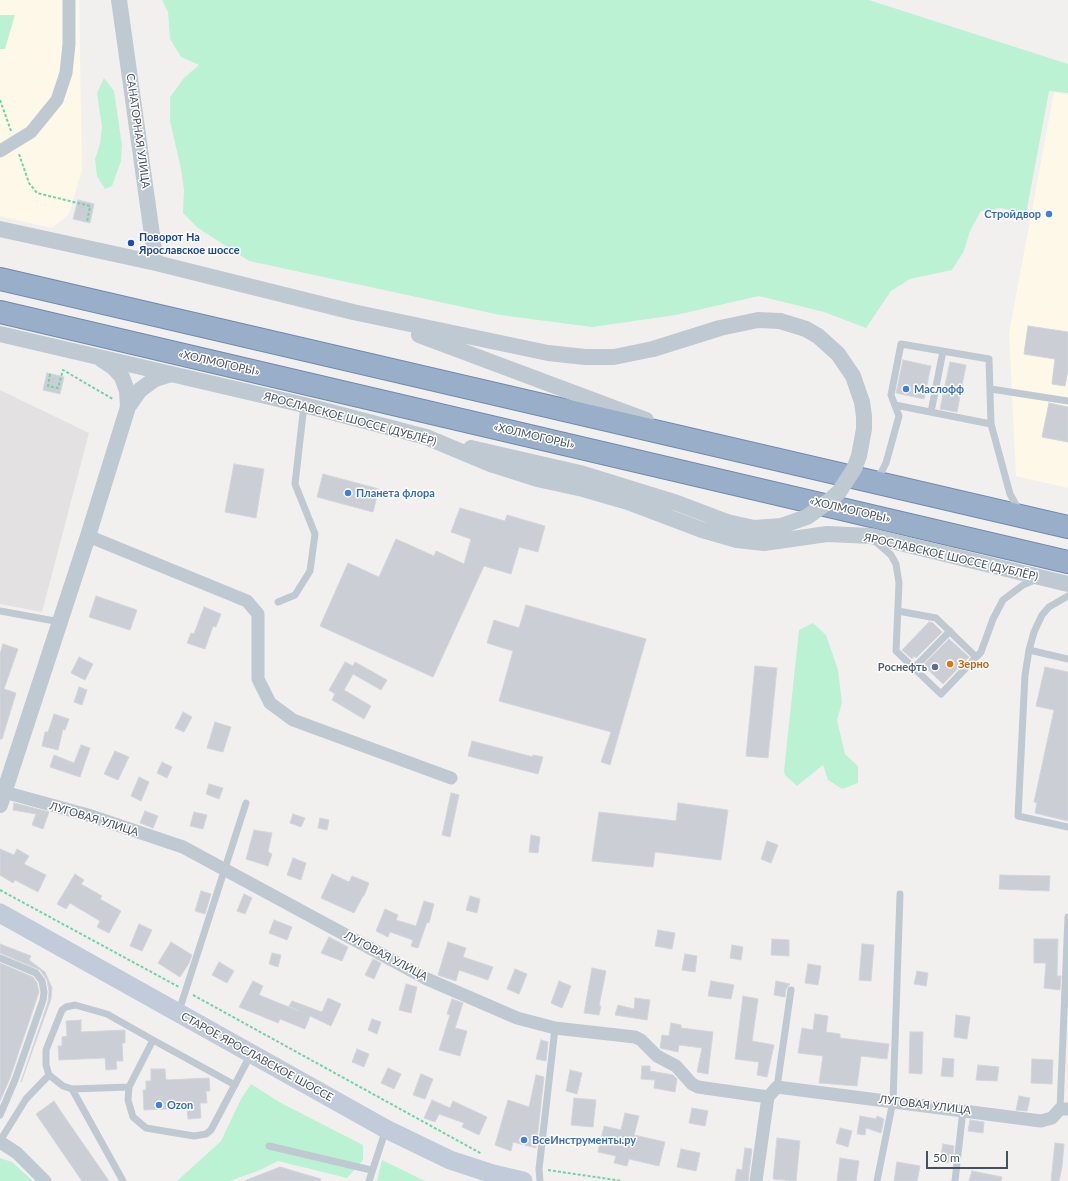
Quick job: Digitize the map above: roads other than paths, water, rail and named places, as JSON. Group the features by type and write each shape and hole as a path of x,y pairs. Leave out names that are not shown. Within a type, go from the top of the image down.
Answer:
{"highway":[{"path":"0,278 1027,517 1068,528"},
{"name":"«ХОЛМОГОРЫ»","path":"0,312 1068,562"}],"main road":[{"name":"СТАРОЕ ЯРОСЛАВСКОЕ ШОССЕ","path":"0,913 386,1129 450,1160 493,1174 523,1181"}],"street":[{"path":"0,151 31,132 57,100 66,74 70,44 69,0"},
{"name":"САНАТОРНАЯ УЛИЦА","path":"119,0 156,263"},
{"path":"0,229 156,263 353,312 548,353 585,357 614,356 653,349 720,328 758,320 780,320 806,329 818,336 838,354 850,370 859,389 864,416 864,429 859,456 851,475 839,492 819,510 807,517 781,526 768,527 747,527 727,522 677,503 580,473 426,437"},
{"path":"353,312 445,344 589,400 717,446"},
{"name":"ЯРОСЛАВСКОЕ ШОССЕ (ДУБЛЁР)","path":"0,334 304,405 426,437 493,465 537,479 583,489 628,502 702,530 737,540 764,543 827,534 871,536 1068,584"},
{"path":"2,798 88,536 127,391 122,377 114,366 98,356"},
{"path":"122,405 155,379 171,374"},
{"path":"88,536 248,601 258,614 258,679 270,703 293,720 450,778"},
{"name":"ЛУГОВАЯ УЛИЦА","path":"2,798 88,816 183,847 427,978 517,1018 556,1028 635,1037 641,1040 657,1056 676,1066 692,1084 698,1087 768,1097"},
{"path":"756,1181 768,1097 777,1087"},
{"name":"ЛУГОВАЯ УЛИЦА","path":"777,1087 1047,1120 1064,1109"},
{"path":"0,1142 17,1153 45,1181"}],"lane":[{"path":"864,480 878,475 886,463 899,416 891,395 901,344 989,359 991,424 1010,494 1017,508 1027,517"},
{"path":"931,412 943,351"},
{"path":"991,389 1068,401"},
{"path":"278,602 295,595 310,571 315,534 295,484 304,405"},
{"path":"895,405 991,424"},
{"path":"871,536 891,555 896,564 899,583 896,651 941,694 981,652 993,619 1002,600 1023,584 1040,578"},
{"path":"1068,596 1049,607 1040,619 1034,632 1029,650 1025,675 1018,816 1068,827"},
{"path":"0,611 60,622"},
{"path":"898,611 936,618 976,657"},
{"path":"914,668 950,631"},
{"path":"1029,650 1068,659"},
{"path":"179,1013 246,803"},
{"path":"877,1181 893,1101 900,894"},
{"path":"1064,1109 1068,917"},
{"path":"0,958 36,973 42,981 44,992 43,1000 15,1080 0,1116"},
{"path":"777,1087 791,990"},
{"path":"129,1087 72,1089 63,1086 49,1075 46,1065 46,1050 62,1010 70,1005 75,1005 113,1017 235,1085"},
{"path":"540,1181 539,1169 556,1028"},
{"path":"153,1040 129,1087 128,1100 133,1117 146,1128 201,1136 211,1130 252,1054"},
{"path":"0,1142 26,1098 49,1075"},
{"path":"72,1089 123,1181"},
{"path":"955,1181 963,1110"},
{"path":"369,1181 371,1170 386,1129"},
{"path":"269,1146 371,1170"}],"place":[{"name":"Стройдвор","path":"1049,214"},
{"name":"Поворот На Ярославское шоссе","path":"131,243"},
{"name":"Маслофф","path":"906,389"},
{"name":"Планета флора","path":"348,493"},
{"name":"Зерно","path":"950,664"},
{"name":"Роснефть","path":"935,667"},
{"name":"Ozon","path":"159,1105"},
{"name":"ВсеИнструменты.ру","path":"524,1140"}]}
